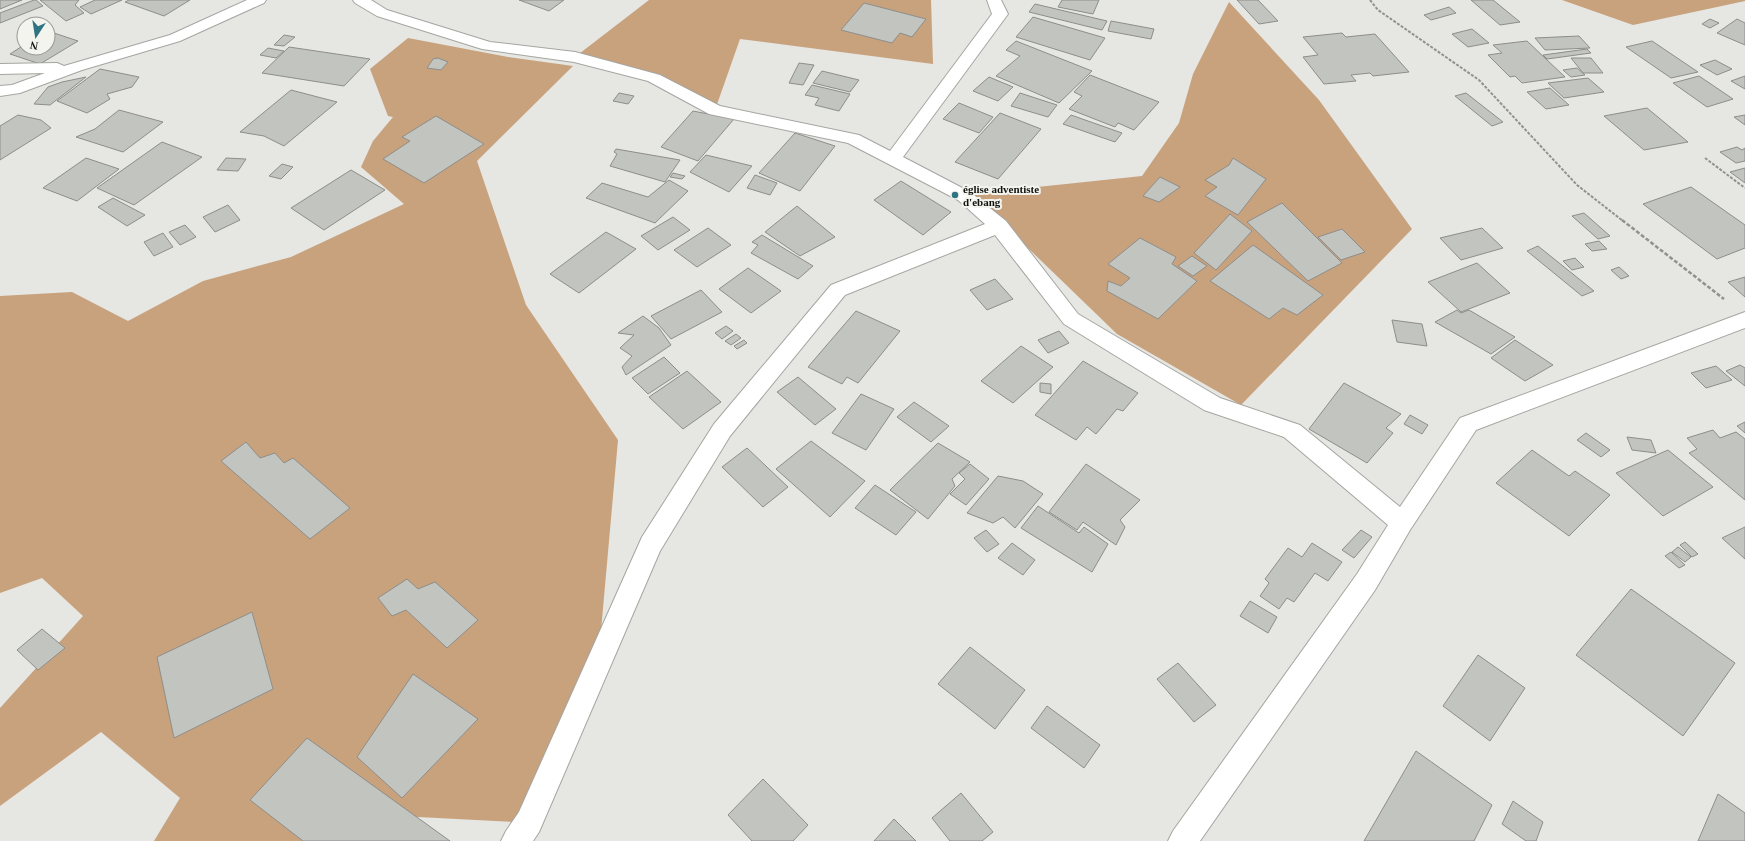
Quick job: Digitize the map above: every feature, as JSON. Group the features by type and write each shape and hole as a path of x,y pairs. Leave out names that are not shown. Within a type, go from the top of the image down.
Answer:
{"street":[{"path":"0,91 14,90 76,67 175,38 259,0"},
{"path":"360,0 382,13 488,46 575,57 654,78 715,110 853,139 964,196 999,226 1071,319 1212,404 1292,431 1402,522"},
{"path":"892,160 1000,14 994,0"},
{"path":"0,69 76,67"},
{"path":"516,841 529,822 651,545 722,430 838,290 999,226"},
{"path":"1183,841 1366,582 1402,522 1468,424 1745,320"}],"path":[{"path":"1370,0 1378,10 1479,80 1577,185 1726,301"},
{"path":"1705,158 1745,188"}],"shaded area":[{"path":"649,0 931,0 933,64 740,39 715,110 654,78 575,57"},
{"path":"1562,0 1745,0 1745,1 1633,25"},
{"path":"1229,2 1319,100 1412,229 1241,405 1117,334 972,194 1142,176 1179,123 1193,74"},
{"path":"408,38 508,57 573,66 477,161 526,305 618,440 599,653 513,822 341,813 328,841 154,841 180,798 101,732 0,806 0,708 83,616 42,578 0,593 0,296 72,292 128,321 203,281 291,257 404,204 361,167 373,141 393,117 388,116 370,69"}],"building":[{"path":"0,0 22,0 0,9"},
{"path":"34,0 43,6 0,23 0,13"},
{"path":"40,0 79,0 75,5 84,13 66,21"},
{"path":"95,0 122,0 91,14 80,7"},
{"path":"129,0 190,0 164,16 125,2"},
{"path":"519,0 564,0 549,11"},
{"path":"1062,0 1099,0 1093,14 1058,7"},
{"path":"1237,0 1258,0 1278,21 1259,24"},
{"path":"1471,0 1493,0 1520,22 1500,25"},
{"path":"864,3 926,19 912,37 900,33 892,43 841,30"},
{"path":"1035,4 1107,21 1102,30 1029,12"},
{"path":"1449,7 1456,13 1431,20 1424,15"},
{"path":"1033,17 1105,38 1090,60 1016,37"},
{"path":"1710,19 1719,23 1710,28 1702,24"},
{"path":"1737,19 1745,23 1745,45 1717,33"},
{"path":"1111,21 1154,29 1151,39 1108,31"},
{"path":"1472,29 1489,43 1468,47 1452,34"},
{"path":"1342,33 1346,37 1375,34 1409,72 1373,76 1370,73 1351,75 1356,81 1324,84 1303,57 1318,55 1303,37"},
{"path":"56,34 78,41 56,54"},
{"path":"284,35 295,37 284,46 274,45"},
{"path":"1579,36 1590,48 1545,50 1535,38"},
{"path":"1016,41 1092,71 1059,103 996,76 1020,56 1006,50"},
{"path":"1527,41 1565,77 1522,83 1515,76 1510,77 1488,55 1502,53 1493,45"},
{"path":"1652,41 1698,72 1671,78 1626,47"},
{"path":"289,47 370,59 344,86 262,73"},
{"path":"268,48 284,51 276,58 260,55"},
{"path":"1587,49 1591,53 1547,59 1543,55"},
{"path":"16,50 16,56 10,54"},
{"path":"16,56 53,56 40,64"},
{"path":"438,58 448,62 441,70 427,68 433,59"},
{"path":"1571,58 1591,58 1603,73 1583,73"},
{"path":"1715,60 1732,69 1717,75 1700,65"},
{"path":"799,63 814,65 803,85 789,83"},
{"path":"1577,68 1585,75 1571,77 1563,70"},
{"path":"100,69 139,77 132,87 107,94 110,99 87,113 57,101"},
{"path":"822,71 859,80 850,92 813,83"},
{"path":"1090,75 1159,102 1134,130 1118,123 1115,127 1069,109 1082,96 1074,92"},
{"path":"1699,76 1733,99 1707,107 1673,83"},
{"path":"1745,76 1745,89 1731,81"},
{"path":"86,77 50,105 34,104 48,87 62,82"},
{"path":"989,77 1013,87 998,101 973,91"},
{"path":"1588,78 1604,92 1564,98 1548,83"},
{"path":"812,85 850,94 839,111 815,105 819,98 805,95"},
{"path":"1550,88 1569,105 1546,109 1527,92"},
{"path":"291,90 337,102 284,146 264,136 240,132"},
{"path":"619,93 634,96 628,104 613,101"},
{"path":"1020,93 1057,105 1048,117 1011,106"},
{"path":"1466,93 1503,122 1492,126 1455,96"},
{"path":"959,103 993,117 979,133 943,119"},
{"path":"1647,108 1688,142 1644,150 1604,116"},
{"path":"119,110 163,122 123,152 76,137 95,129"},
{"path":"693,111 734,119 698,161 661,147"},
{"path":"1000,113 1041,129 998,179 955,162"},
{"path":"18,115 41,120 51,128 0,160 0,126"},
{"path":"1071,115 1122,133 1115,142 1063,124"},
{"path":"1745,115 1745,125 1734,117"},
{"path":"436,116 484,144 424,183 383,159 410,141 402,137"},
{"path":"795,133 835,146 800,191 759,173"},
{"path":"162,142 202,157 134,205 97,188"},
{"path":"1737,147 1742,150 1745,148 1745,161 1736,163 1720,152"},
{"path":"616,149 680,160 665,182 610,166 617,154 614,152"},
{"path":"706,155 752,166 729,192 690,172"},
{"path":"86,158 119,169 77,201 43,188"},
{"path":"226,158 246,159 238,171 217,170"},
{"path":"1233,158 1266,179 1238,215 1205,196 1217,187 1205,180 1229,165"},
{"path":"282,164 293,167 281,179 269,176"},
{"path":"1745,168 1745,183 1730,172"},
{"path":"351,170 385,190 324,230 291,208"},
{"path":"673,173 685,176 682,179 670,177"},
{"path":"755,175 777,183 770,195 747,188"},
{"path":"1160,177 1180,187 1159,202 1143,196"},
{"path":"669,180 688,191 655,223 586,198 602,183 648,197"},
{"path":"901,181 951,212 923,235 874,200"},
{"path":"1691,187 1745,225 1745,248 1717,259 1643,204"},
{"path":"113,198 145,215 127,226 98,207"},
{"path":"1282,203 1342,263 1308,281 1247,222"},
{"path":"228,205 240,220 215,232 203,217"},
{"path":"797,206 835,237 800,256 765,232"},
{"path":"1584,213 1610,236 1598,239 1572,216"},
{"path":"1230,214 1252,231 1216,270 1194,253"},
{"path":"673,217 690,230 658,250 641,236"},
{"path":"185,225 196,237 180,245 169,232"},
{"path":"708,228 731,245 697,267 674,250"},
{"path":"1482,228 1503,248 1461,260 1440,238"},
{"path":"1342,229 1365,252 1341,260 1318,237"},
{"path":"606,232 636,249 579,293 550,274"},
{"path":"163,233 173,247 154,256 144,242"},
{"path":"762,235 813,266 798,279 751,253 758,245 752,242"},
{"path":"1140,238 1176,257 1172,264 1197,281 1158,319 1107,291 1108,281 1121,286 1130,278 1108,264"},
{"path":"1599,241 1607,249 1592,251 1585,244"},
{"path":"1253,245 1323,295 1297,315 1283,308 1269,319 1210,281"},
{"path":"1538,246 1594,291 1582,296 1527,251"},
{"path":"1192,256 1207,266 1193,276 1178,266"},
{"path":"1575,258 1584,267 1572,270 1563,261"},
{"path":"1477,263 1510,293 1461,312 1428,282"},
{"path":"1619,267 1629,276 1621,279 1611,270"},
{"path":"748,268 781,291 751,313 719,289"},
{"path":"1745,277 1745,297 1728,282"},
{"path":"995,279 1013,299 987,310 970,290"},
{"path":"701,290 722,312 671,339 651,316"},
{"path":"1457,310 1461,313 1469,310 1515,337 1491,354 1435,322"},
{"path":"856,311 900,331 858,383 847,377 842,384 808,367"},
{"path":"643,316 659,328 671,345 626,375 622,367 632,356 620,348 634,335 618,333"},
{"path":"1392,320 1422,324 1427,346 1397,342"},
{"path":"726,326 733,331 722,339 715,333"},
{"path":"1059,331 1069,343 1048,353 1038,340"},
{"path":"736,334 741,338 731,345 725,341"},
{"path":"744,340 747,343 737,349 734,346"},
{"path":"1515,340 1553,365 1525,381 1491,358"},
{"path":"1021,346 1053,367 1013,403 981,381"},
{"path":"664,357 680,373 648,394 632,378"},
{"path":"1083,361 1138,393 1123,411 1117,409 1096,434 1087,427 1076,440 1035,415"},
{"path":"1740,365 1745,368 1745,386 1726,371"},
{"path":"1716,366 1732,380 1706,388 1691,373"},
{"path":"687,371 721,402 683,429 649,397"},
{"path":"798,377 836,409 815,425 777,392"},
{"path":"1040,383 1051,384 1051,394 1040,392"},
{"path":"1344,383 1401,414 1386,428 1393,433 1367,463 1309,429"},
{"path":"861,394 894,409 866,450 832,433"},
{"path":"914,402 949,426 931,442 897,417"},
{"path":"1410,415 1428,425 1422,434 1404,424"},
{"path":"1745,422 1745,433 1737,426"},
{"path":"1713,430 1720,438 1736,432 1745,439 1745,500 1689,453 1697,449 1687,438"},
{"path":"1586,433 1610,450 1601,457 1577,440"},
{"path":"1627,437 1651,440 1656,453 1632,450"},
{"path":"811,441 865,481 830,517 776,469"},
{"path":"246,442 260,458 275,453 284,463 293,458 350,508 310,539 221,461"},
{"path":"938,443 970,462 952,479 955,486 928,519 890,490"},
{"path":"747,448 788,487 763,507 722,467"},
{"path":"1532,450 1569,476 1575,471 1610,495 1569,536 1496,483"},
{"path":"1668,450 1713,487 1663,516 1616,473"},
{"path":"970,464 989,479 966,505 950,494 965,479 959,473"},
{"path":"1086,464 1140,500 1120,520 1125,527 1116,545 1083,522 1077,530 1049,512"},
{"path":"998,476 1023,481 1043,494 1015,528 1003,517 993,523 967,513"},
{"path":"875,485 916,512 896,535 855,508"},
{"path":"1038,506 1079,533 1084,527 1108,544 1092,572 1021,528"},
{"path":"1745,527 1745,559 1722,538"},
{"path":"986,530 999,544 987,552 974,538"},
{"path":"1361,530 1372,537 1354,558 1342,550"},
{"path":"1685,542 1698,554 1692,557 1680,545"},
{"path":"1012,543 1035,560 1023,575 998,558"},
{"path":"1312,543 1342,562 1328,581 1315,573 1294,602 1287,598 1279,609 1260,596 1269,583 1265,579 1288,548 1302,557"},
{"path":"1678,547 1691,557 1685,562 1672,552"},
{"path":"1671,552 1685,565 1679,568 1665,556"},
{"path":"407,579 418,589 435,582 478,620 447,648 406,610 392,616 378,598"},
{"path":"1631,589 1735,663 1683,736 1576,655"},
{"path":"1250,601 1277,617 1268,633 1240,616"},
{"path":"252,612 273,689 174,738 157,657"},
{"path":"42,629 65,648 38,670 17,650"},
{"path":"970,647 1025,690 995,729 938,684"},
{"path":"1478,655 1525,688 1490,741 1443,706"},
{"path":"1178,663 1216,705 1194,722 1157,679"},
{"path":"413,674 478,719 402,798 357,757"},
{"path":"1047,706 1100,745 1084,768 1031,728"},
{"path":"307,738 450,841 303,841 250,800"},
{"path":"1416,751 1492,805 1474,841 1364,841"},
{"path":"763,779 808,825 793,841 752,841 728,815"},
{"path":"961,793 993,832 982,841 950,841 932,818"},
{"path":"1718,794 1745,813 1745,841 1698,841"},
{"path":"1513,801 1543,822 1536,841 1526,841 1502,824"},
{"path":"894,819 916,841 874,841"}],"place":[{"name":"église adventiste d'ebang","path":"955,195"}]}
